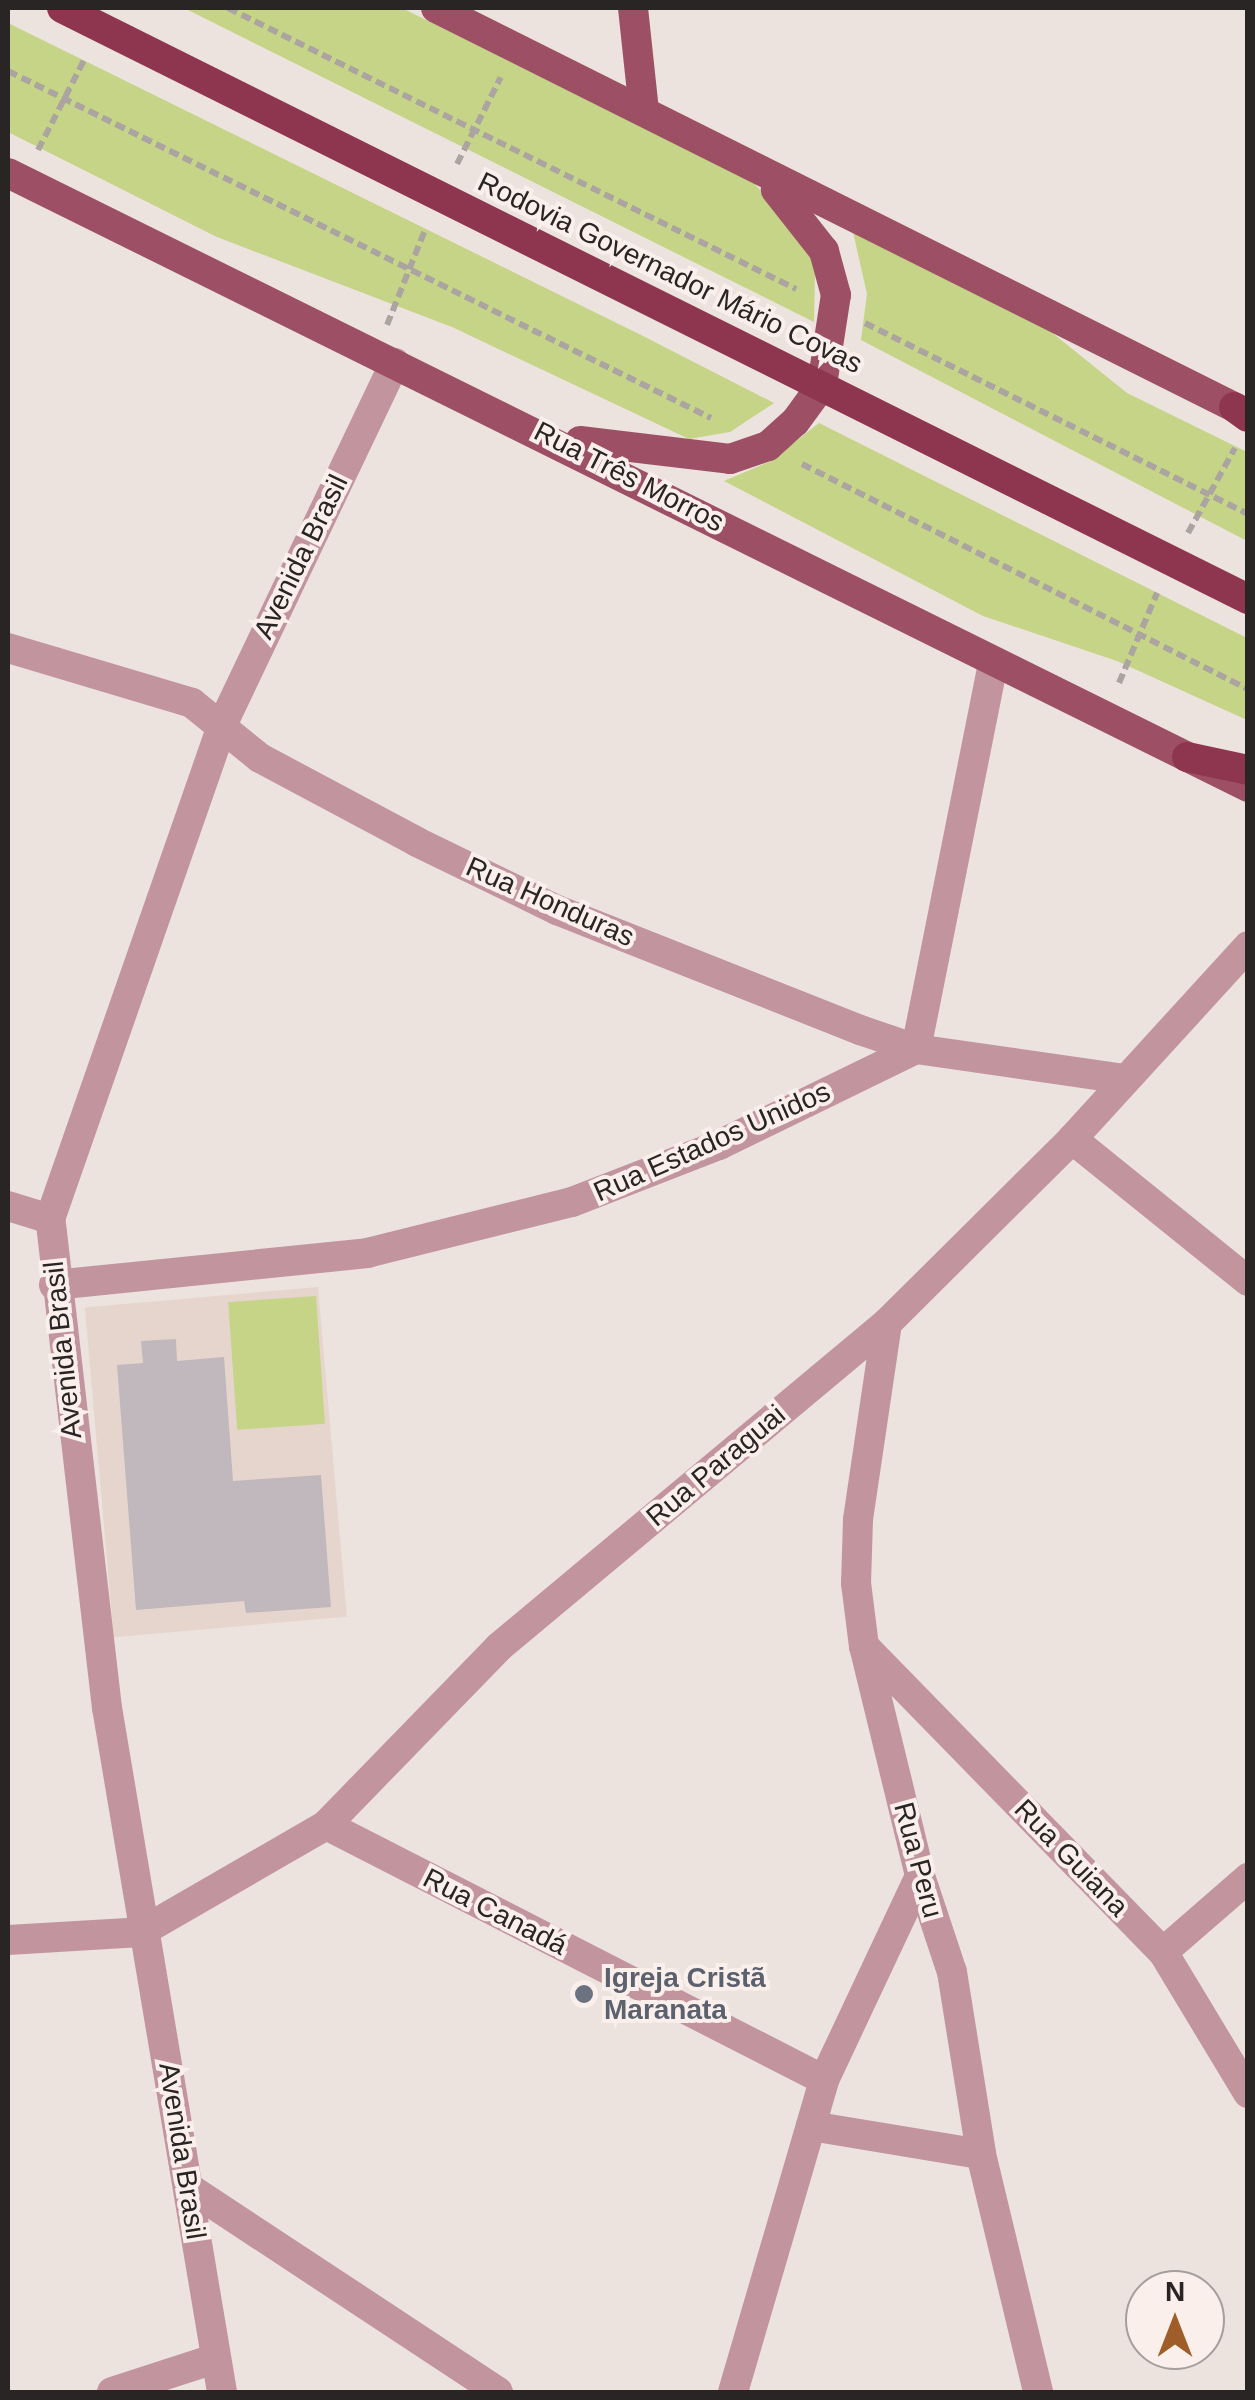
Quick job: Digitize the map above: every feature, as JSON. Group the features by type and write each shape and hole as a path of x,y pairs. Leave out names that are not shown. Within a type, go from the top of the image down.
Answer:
{"highway":[{"name":"Rodovia Governador Mário Covas","path":"62,8 1248,599"},
{"path":"1187,756 1248,770"}],"main road":[{"path":"436,8 758,173 1243,413"},
{"path":"633,8 644,112"},
{"path":"547,435 699,460 768,446 822,385 836,309 824,251 800,212 758,173"},
{"name":"Rua Três Morros","path":"15,177 547,435 994,663 1248,787"}],"street":[{"name":"Avenida Brasil","path":"222,2392 190,2188 142,1932 54,1285 50,1218 222,723 395,364"},
{"name":"Rua Honduras","path":"8,648 192,703 222,723 260,758 557,910 916,1049 1125,1080"},
{"path":"916,1049 994,663"},
{"name":"Rua Paraguai","path":"142,1932 326,1826 499,1647 887,1323 1072,1139 1248,946"},
{"name":"Rua Estados Unidos","path":"54,1285 367,1253 572,1202 719,1146 916,1049"},
{"path":"1072,1139 1248,1281"},
{"path":"8,1206 50,1218"},
{"name":"Rua Peru","path":"887,1323 858,1520 856,1584 864,1646 920,1876 952,1972 981,2154 1038,2392"},
{"name":"Rua Guiana","path":"864,1646 1162,1952 1248,2093"},
{"name":"Rua Canadá","path":"326,1826 824,2080"},
{"path":"733,2392 824,2080 920,1876"},
{"path":"1162,1952 1248,1878"},
{"path":"8,1940 142,1932"},
{"path":"811,2126 981,2154"},
{"path":"190,2188 498,2392"},
{"path":"112,2392 214,2359"}],"path":[{"path":"228,8 1248,514"},
{"path":"15,177 65,100 100,26"},
{"path":"8,72 714,420"},
{"path":"768,446 1248,689"}],"shaded area":[{"path":"318,1287 347,1617 114,1637 85,1307"}],"green space":[{"path":"184,8 402,8 753,182 808,245 815,270 814,322"},
{"path":"8,23 774,403 730,432 689,439 452,327 217,237 8,132"},
{"path":"853,232 1045,327 1127,393 1247,452 1247,541 861,340 867,294"},
{"path":"819,423 1247,638 1247,720 1117,661 983,616 724,481 771,461"},
{"path":"316,1296 325,1424 237,1430 228,1302"}],"building":[{"path":"176,1339 177,1361 224,1357 233,1481 321,1475 331,1607 246,1613 244,1601 136,1610 117,1365 143,1363 141,1341"}],"place":[{"name":"Igreja Cristã Maranata","path":"584,1994"}]}
